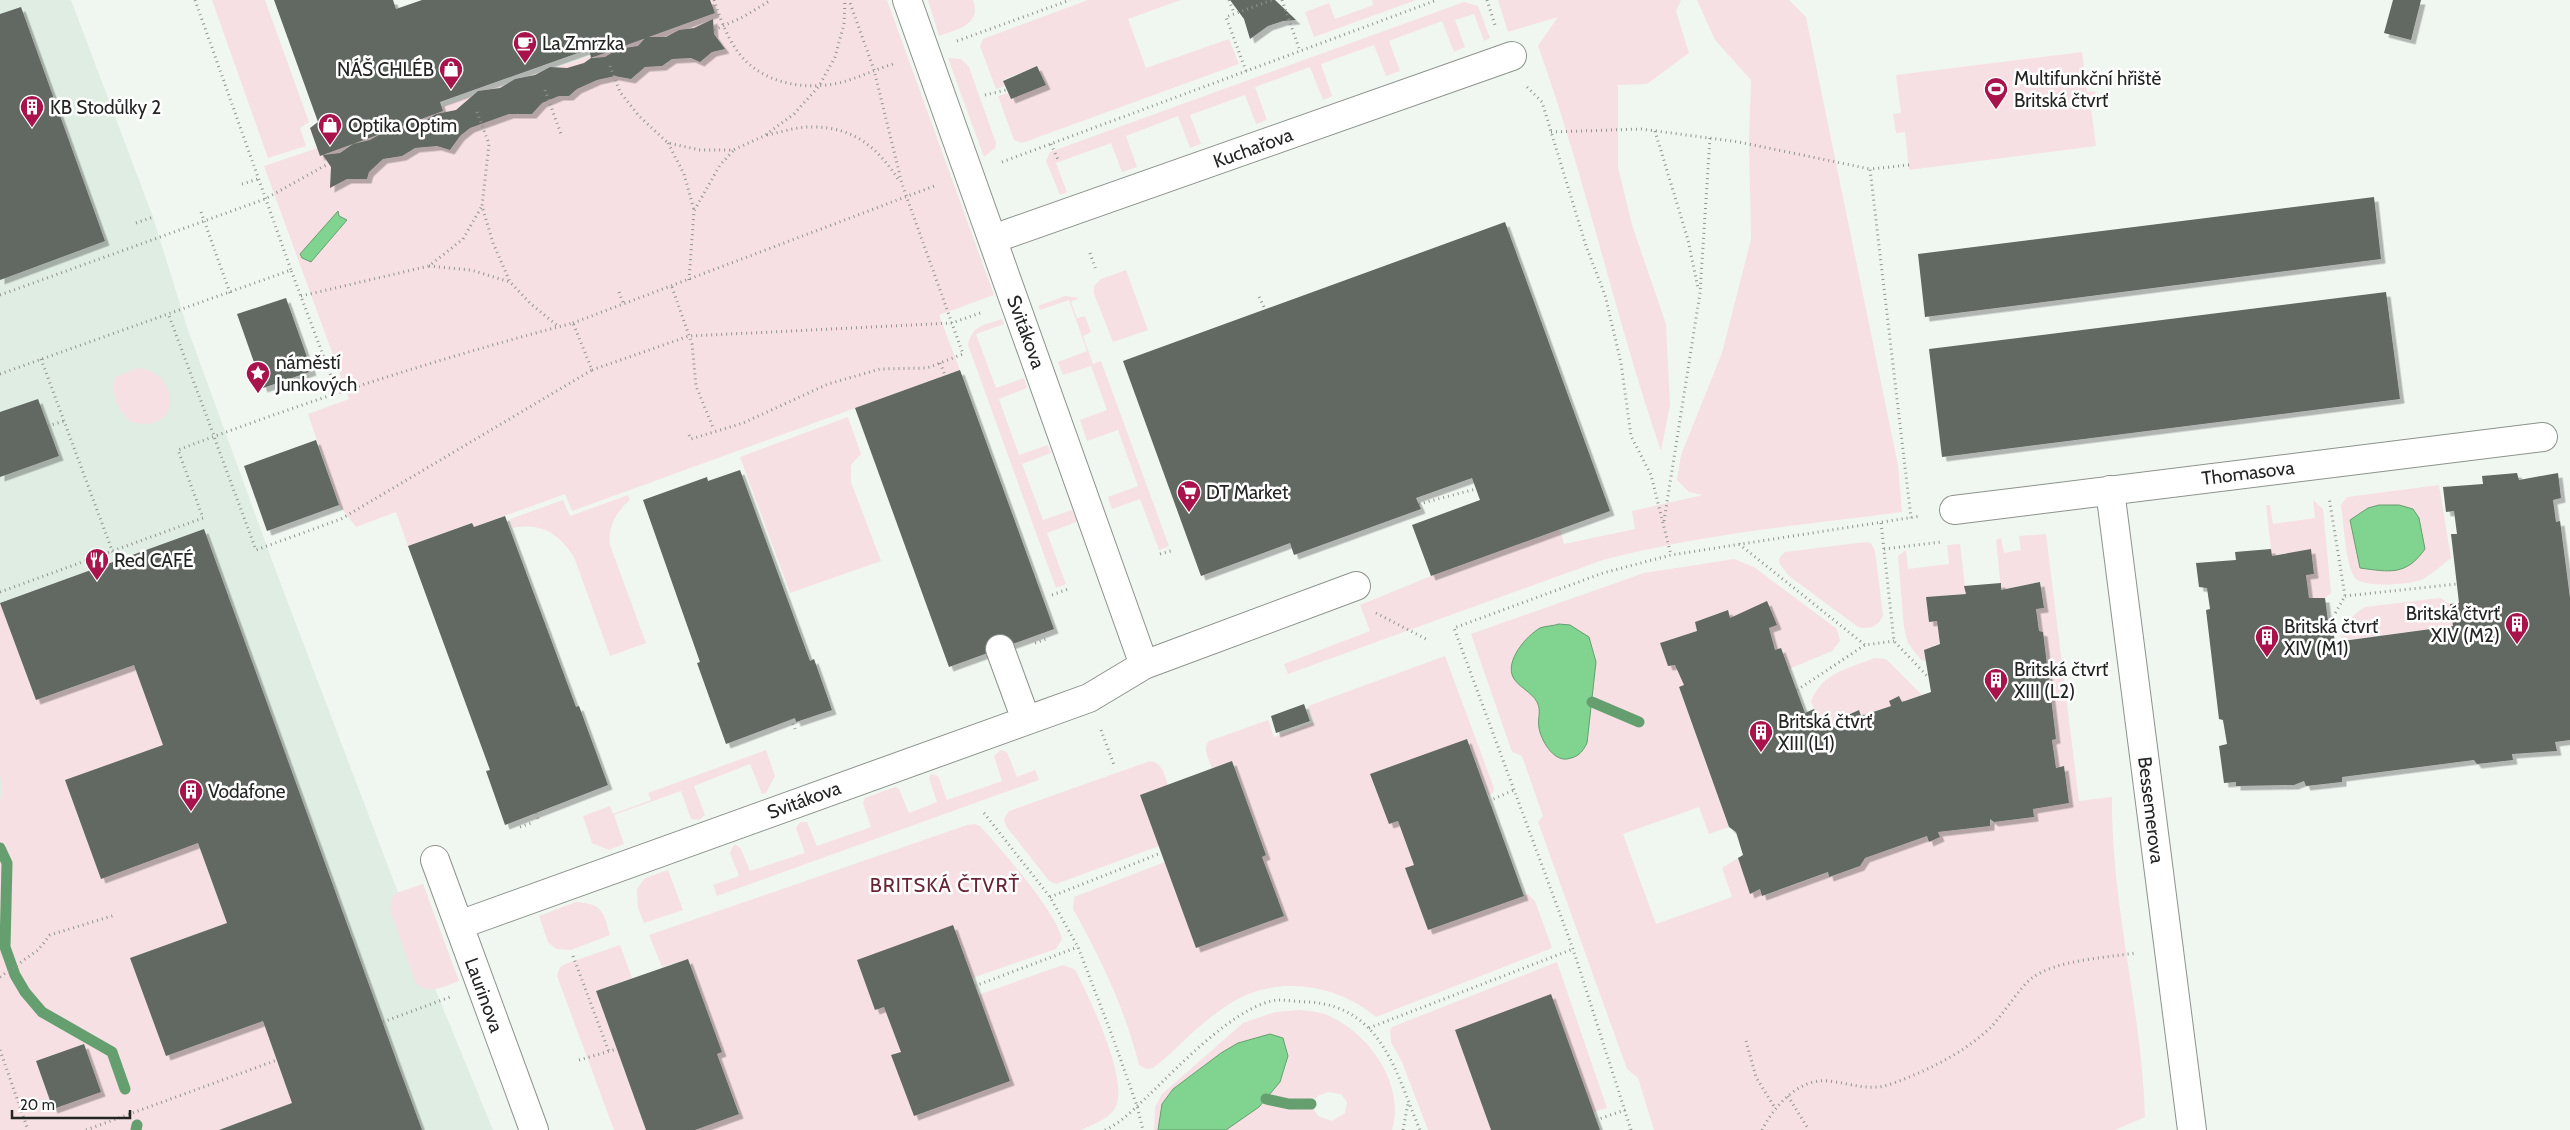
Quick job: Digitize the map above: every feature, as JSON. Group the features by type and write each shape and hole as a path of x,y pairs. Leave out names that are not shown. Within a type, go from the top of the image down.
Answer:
{"street":[{"name":"Svitákova","path":"907,0 1144,665"},
{"name":"Kuchařova","path":"993,239 1512,56"},
{"name":"Thomasova","path":"1954,510 2543,437"},
{"name":"Bessemerova","path":"2110,490 2192,1130"},
{"name":"Svitákova","path":"459,925 1089,698 1144,665 1347,589"},
{"path":"1000,649 1026,720"},
{"name":"Laurinova","path":"435,860 534,1130"}],"path":[{"path":"196,0 265,199 337,392"},
{"path":"714,0 723,27 738,53 754,68 775,80 797,85 819,86 846,81 874,70"},
{"path":"714,30 723,27 770,0"},
{"path":"668,143 700,150 733,150 764,136 794,114 819,86 835,57 844,24 844,0"},
{"path":"689,435 691,439 714,430 743,423 828,384 880,368 927,368 963,354 902,184 874,70 849,0"},
{"path":"950,44 1070,0"},
{"path":"1229,0 1234,13"},
{"path":"1246,71 1226,16 1272,0"},
{"path":"1282,0 1300,51"},
{"path":"995,165 1436,0"},
{"path":"1487,0 1496,26"},
{"path":"610,66 620,92 639,116 668,143 684,174 694,211 689,280"},
{"path":"1522,82 1542,102 1586,246 1606,296 1621,363 1631,436 1651,475 1671,555"},
{"path":"544,90 562,137"},
{"path":"985,95 1006,90"},
{"path":"478,112 489,144 482,206 493,243 510,282 531,304 559,327"},
{"path":"764,136 812,126 839,129 865,141 887,161 902,184"},
{"path":"1552,132 1641,129 1710,138 1870,169 1908,164"},
{"path":"1655,131 1688,240 1700,293"},
{"path":"1664,524 1700,293 1710,138"},
{"path":"1051,144 1059,162"},
{"path":"694,211 720,165 733,150"},
{"path":"0,295 265,199 326,165"},
{"path":"1870,169 1911,518"},
{"path":"242,184 258,179"},
{"path":"0,592 203,518 178,450 337,392 573,324 945,182"},
{"path":"429,266 463,239 482,206"},
{"path":"201,212 230,293"},
{"path":"136,224 153,217"},
{"path":"1090,253 1096,270"},
{"path":"301,296 429,266 471,270 510,282"},
{"path":"0,374 291,270"},
{"path":"672,287 692,344 696,386 714,430"},
{"path":"619,292 624,305"},
{"path":"1259,297 1265,309"},
{"path":"168,313 256,550 341,519 592,370 689,336 952,323 989,309"},
{"path":"573,324 592,370"},
{"path":"41,359 116,561"},
{"path":"940,363 945,375"},
{"path":"48,426 64,421"},
{"path":"1419,504 1476,489"},
{"path":"2328,492 2344,596 2328,626"},
{"path":"1632,1130 1573,949 1454,628 1603,572 1671,555 1882,523 1954,510"},
{"path":"1882,523 1894,641 1928,677"},
{"path":"1884,549 1949,541"},
{"path":"1739,544 1865,645"},
{"path":"1160,554 1174,550"},
{"path":"2344,596 2457,584"},
{"path":"1052,594 1068,589"},
{"path":"1347,589 1426,639"},
{"path":"1031,644 1048,638"},
{"path":"1797,690 1865,645 1894,641"},
{"path":"790,719 795,729"},
{"path":"1098,723 1114,765"},
{"path":"1489,801 1514,790"},
{"path":"984,812 1050,897 1078,947 1137,1106 1143,1130"},
{"path":"536,813 539,821"},
{"path":"520,827 534,822"},
{"path":"1050,897 1161,853"},
{"path":"0,977 21,964 50,935 116,915"},
{"path":"975,986 1078,947"},
{"path":"1369,1028 1573,949"},
{"path":"1762,1130 1775,1108 1788,1096 1814,1081 1871,1089 1890,1085 1949,1059 1971,1044 1990,1027 2031,979 2049,970 2080,962 2135,953"},
{"path":"573,956 609,1052"},
{"path":"383,1022 452,996"},
{"path":"1104,1130 1137,1106 1221,1028 1249,1011 1277,1000 1320,1003 1342,1010 1369,1028 1383,1043 1395,1067 1420,1130"},
{"path":"1746,1041 1756,1077 1775,1108"},
{"path":"579,1060 617,1049"},
{"path":"0,1050 28,1130"},
{"path":"86,1130 277,1060"},
{"path":"1788,1096 1809,1130"},
{"path":"1403,1130 1408,1102"},
{"path":"1596,1120 1625,1110"}],"shaded area":[{"path":"0,0 71,0 153,217 187,327 277,574 429,974 493,1130 0,1130"},
{"path":"212,0 265,0 309,122 300,128 306,146 268,158"},
{"path":"704,0 887,0 994,295 939,315 960,370 572,511 565,494 474,527 472,523 408,546 396,512 356,527 339,505 308,414 349,399 264,166 659,33","holes":["338,212 339,216 347,220 311,262 302,258"]},
{"path":"928,0 973,0 974,15 966,25 939,36"},
{"path":"1088,0 1181,0 1128,19 1146,68 1229,39 1239,64 1022,143 1014,140 998,96 1008,93 1011,99 1046,84 1037,66 1003,80 1005,86 996,89 980,46 983,39"},
{"path":"1372,0 1416,0 1314,37 1305,12 1329,3 1335,19 1373,5"},
{"path":"1498,0 1681,0 1676,11 1689,53 1647,84 1618,85 1618,167 1632,225 1666,324 1670,405 1661,451 1644,401 1571,147 1538,46 1558,17 1508,32"},
{"path":"1697,0 1789,0 1806,17 1898,465 1902,512 1714,537 1677,543 1603,560 1288,674 1284,664 1370,631 1360,605 1431,576 1560,529 1564,544 1635,529 1632,511 1703,495 1689,492 1677,480 1681,455 1722,353 1751,239 1749,140 1751,80 1715,40"},
{"path":"1464,2 1478,6 1490,38 1484,41 1474,14 1455,20 1465,47 1454,52 1442,21 1389,41 1400,71 1386,76 1374,45 1321,64 1332,96 1323,100 1310,67 1255,87 1267,120 1256,124 1245,95 1190,115 1201,144 1190,148 1178,116 1126,136 1137,167 1122,172 1111,143 1056,163 1067,192 1060,195 1046,161 1050,152"},
{"name":"Multifunkční hřiště Britská čtvrť","path":"2082,52 2087,92 2095,91 2098,107 2091,108 2096,146 1909,170 1905,132 1896,133 1893,114 1901,113 1896,75"},
{"path":"948,58 961,59 969,67 996,143 995,148 984,157"},
{"path":"338,211 339,216 347,220 311,262 302,258 300,254"},
{"path":"1126,270 1148,330 1113,342 1094,294 1094,286 1101,279"},
{"path":"1065,296 1079,298 1071,302 1077,318 1085,316 1091,332 1083,336 1093,364 1101,361 1169,546 1159,550 1140,499 1112,509 1108,497 1138,486 1118,430 1087,441 1080,420 1107,410 1091,366 1063,375 1058,362 1087,351 1069,300 1040,310 1038,306"},
{"path":"1002,319 1004,324 976,334 996,388 1024,378 1027,388 999,399 1019,455 1048,445 1051,453 1022,464 1043,520 1072,510 1077,522 1047,533 1066,584 1056,588 968,345 970,338 976,330"},
{"path":"139,368 153,373 163,381 169,391 170,402 167,412 160,420 148,424 131,422 119,407 113,390 115,377"},
{"path":"848,417 861,454 851,465 851,482 881,561 790,593 740,457"},
{"path":"2439,485 2451,558 2427,577 2408,583 2377,584 2367,583 2355,578 2347,553 2341,505 2347,497"},
{"path":"628,495 630,500 614,520 610,532 610,545 646,643 610,656 574,557 556,536 541,528 513,528 510,519 563,500 570,516"},
{"path":"2313,500 2323,509 2331,593 2325,598 2309,598 2306,575 2314,573 2311,549 2272,556 2271,549 2266,505 2270,505 2273,524 2315,518"},
{"path":"2379,505 2399,505 2413,509 2419,518 2425,549 2418,558 2404,568 2380,571 2360,568 2350,520 2368,508"},
{"path":"2046,534 2079,801 2112,797 2116,878 2143,1077 2145,1117 2115,1130 1654,1130 1638,1078 1627,1069 1538,822 1543,816 1522,756 1512,752 1471,634 1644,573 1734,559 1754,567 1837,629 1840,641 1832,651 1789,669 1781,648 1775,650 1769,628 1776,625 1730,618 1727,610 1695,622 1697,631 1660,643 1668,666 1675,665 1684,685 1679,688 1729,827 1709,834 1699,807 1623,834 1656,924 1732,897 1722,868 1738,858 1750,893 1760,889 1763,896 1827,873 1829,877 1860,866 1865,858 1927,836 1929,842 1940,837 1938,832 1990,826 1994,822 2034,817 2033,809 2069,803 2064,766 2056,768 2052,740 2056,739 2043,632 2039,631 2036,609 2044,608 2041,582 2001,590 1996,540 2001,538 2004,553 2021,550 2019,536"},
{"path":"1865,542 1871,543 1875,551 1883,615 1879,622 1870,627 1858,627 1789,576 1779,563 1780,557 1785,552"},
{"path":"1960,544 1966,594 1926,597 1929,622 1937,621 1940,644 1934,645 1936,663 1921,660 1908,643 1904,628 1898,556 1906,550 1908,569 1949,564 1947,545"},
{"path":"2440,598 2450,604 2453,626 2339,641 2352,617 2365,607"},
{"path":"0,603 36,700 134,665 163,745 65,781 101,878 198,843 227,923 130,958 166,1056 263,1021 292,1103 218,1130 0,1130 0,802 2,792 0,772","holes":["84,1044 101,1092 53,1109 36,1062"]},
{"path":"1559,624 1570,625 1589,637 1596,662 1587,743 1579,754 1567,759 1557,757 1545,744 1539,728 1537,702 1532,695 1515,681 1511,671 1514,657 1518,650 1534,632 1540,628"},
{"path":"1445,656 1494,788 1493,793 1488,795 1467,739 1370,775 1389,824 1398,821 1414,865 1405,869 1428,930 1528,894 1535,901 1552,948 1376,1017 1344,997 1309,987 1290,986 1253,992 1226,1006 1193,1032 1153,1068 1146,1069 1139,1065 1127,1024 1111,985 1073,909 1074,897 1165,862 1196,948 1283,916 1262,857 1266,854 1232,761 1212,769 1207,754 1207,744 1209,741 1268,720 1274,737 1314,722 1308,706"},
{"path":"1874,658 1886,659 1922,695 1902,702 1899,696 1889,701 1891,706 1861,716 1859,710 1848,715 1849,722 1822,731 1811,701 1816,691 1830,677 1837,673"},
{"path":"766,750 775,776 766,793 762,794 750,764 694,786 705,815 699,820 691,819 681,791 614,815 624,844 609,850 592,843 583,816 610,806 613,814 651,800 648,793"},
{"path":"1001,750 1007,752 1017,777 1035,770 1039,780 717,896 713,885 739,876 730,853 733,846 736,845 741,849 750,871 805,853 796,828 800,822 807,822 817,846 871,827 863,803 865,798 895,787 899,789 909,813 937,802 929,778 931,774 938,776 947,800 1002,781 994,756"},
{"path":"1150,761 1158,764 1164,773 1168,785 1140,795 1159,846 1056,884 1049,881 1006,826 1004,819 1009,811"},
{"path":"975,824 980,826 1001,849 1027,881 1050,913 1062,939 1056,949 972,978 857,960 875,1010 884,1007 901,1052 892,1055 914,1116 978,995 1063,965 1074,969 1077,973 1091,1002 1114,1063 1118,1082 1118,1098 1111,1114 1081,1130 695,1130 739,1113 717,1054 722,1052 688,959 662,967 649,935 967,825"},
{"path":"668,870 683,910 644,923 638,908 637,889 645,878"},
{"path":"423,884 459,981 437,989 426,989 416,983 390,909 393,896"},
{"path":"576,902 597,907 606,920 610,935 571,950 556,949 548,942 539,916"},
{"path":"620,945 632,978 596,991 646,1130 614,1130 557,976 560,967 565,964"},
{"path":"1557,962 1607,1108 1593,1112 1551,996 1455,1030 1491,1130 1428,1130 1402,1062 1391,1042 1390,1031 1392,1027"},
{"path":"1300,1010 1327,1015 1342,1023 1369,1047 1380,1062 1394,1095 1395,1113 1392,1130 1226,1130 1265,1100 1280,1081 1288,1057 1283,1038 1238,1043 1221,1053 1173,1089 1162,1104 1158,1130 1154,1130 1155,1107 1162,1094 1243,1023 1275,1012","holes":["1328,1092 1341,1094 1347,1102 1345,1113 1332,1121 1318,1116 1311,1104 1318,1096"]},
{"path":"1270,1034 1283,1038 1288,1056 1280,1082 1259,1107 1226,1130 1158,1130 1162,1104 1173,1089 1221,1053 1238,1043"}],"building":[{"path":"274,0 393,0 396,9 422,0 710,0 715,13 591,58 589,49 440,102 443,111 320,156 310,128 318,122"},
{"path":"1230,0 1275,0 1296,20 1283,21 1268,26 1250,39 1244,19"},
{"path":"2393,0 2421,0 2411,40 2384,33"},
{"name":"KB Stodůlky 2","path":"21,7 105,241 0,280 0,14"},
{"path":"713,19 714,34 725,49 712,52 700,62 691,58 672,59 662,66 645,67 631,79 615,76 597,80 577,89 569,96 559,96 542,103 532,114 509,114 470,128 460,136 450,150 437,146 415,148 402,156 383,159 369,172 367,179 347,179 330,188 331,167 323,155 340,153 353,144 370,140 384,132 400,131 411,123 422,123 436,114 456,110 478,91 500,88 515,79 535,75 550,67 567,68 584,63 591,58 605,57 618,49 638,46 646,37 666,37 679,30 694,28"},
{"path":"1037,66 1046,85 1011,99 1003,81"},
{"path":"2374,197 2381,259 1925,317 1918,254"},
{"path":"1505,222 1610,511 1431,576 1412,525 1480,500 1472,478 1416,498 1421,509 1294,555 1290,543 1201,576 1123,361"},
{"path":"2386,292 2400,399 1942,457 1929,349"},
{"path":"286,298 312,371 263,388 237,314"},
{"path":"960,370 1054,629 949,667 855,408"},
{"path":"38,399 59,456 0,477 0,412"},
{"path":"316,440 339,505 267,531 244,466"},
{"path":"740,470 810,661 814,659 832,710 796,722 795,718 726,744 697,663 700,662 643,500 707,477 708,481"},
{"path":"2517,473 2519,480 2558,473 2561,498 2553,500 2556,522 2560,521 2570,598 2570,740 2555,742 2557,751 2512,754 2513,760 2477,764 2474,760 2342,777 2342,782 2306,786 2304,781 2294,785 2236,786 2236,782 2224,783 2219,746 2227,744 2223,720 2219,719 2206,610 2210,609 2207,588 2199,587 2196,563 2236,560 2235,552 2271,549 2272,556 2311,549 2314,574 2306,575 2309,598 2325,598 2330,636 2334,636 2335,642 2453,626 2450,604 2459,603 2451,534 2457,534 2454,511 2446,512 2443,487 2483,484 2482,476"},
{"path":"505,516 576,707 579,706 608,785 505,825 486,771 490,770 408,546 472,523 474,527"},
{"name":"Vodafone","path":"204,529 422,1130 219,1130 292,1103 263,1021 166,1056 130,958 227,923 198,843 101,879 65,780 163,745 134,665 36,700 0,603"},
{"path":"2040,582 2044,608 2036,609 2039,631 2043,632 2056,739 2052,740 2056,768 2064,766 2069,803 2033,809 2034,817 1994,822 1990,819 1990,826 1938,832 1940,837 1929,842 1927,836 1865,858 1860,866 1829,877 1828,872 1762,896 1760,889 1750,894 1738,858 1743,855 1736,832 1729,827 1679,687 1684,685 1675,665 1668,666 1660,643 1697,631 1695,622 1728,610 1730,618 1767,601 1777,625 1769,628 1775,650 1781,648 1805,713 1814,709 1822,731 1849,722 1848,715 1859,710 1861,716 1891,706 1889,701 1899,696 1902,702 1931,692 1924,650 1940,644 1937,621 1929,622 1926,597 1966,594 1964,586 2001,583 2001,590"},
{"path":"1304,704 1310,721 1276,733 1271,716"},
{"path":"1467,739 1524,896 1428,930 1405,868 1414,865 1398,821 1389,824 1370,774"},
{"path":"1232,761 1266,855 1262,857 1284,916 1196,948 1140,795"},
{"path":"953,925 1010,1081 914,1116 891,1055 901,1052 884,1007 875,1010 857,960"},
{"path":"688,959 722,1052 717,1054 739,1114 695,1130 646,1130 596,991"},
{"path":"1551,994 1600,1130 1491,1130 1455,1030"},
{"path":"84,1044 101,1092 53,1109 36,1061"}],"waterway":[{"path":"1592,702 1639,722"},
{"path":"0,848 7,863 5,947 15,975 25,992 42,1012 112,1052 125,1089"},
{"path":"1266,1099 1289,1104 1311,1104"},
{"path":"136,1130 137,1125"}],"place":[{"name":"La Zmrzka","path":"525,64"},
{"name":"NÁŠ CHLÉB","path":"451,90"},
{"name":"Multifunkční hřiště Britská čtvrť","path":"1996,110"},
{"name":"KB Stodůlky 2","path":"32,128"},
{"name":"Optika Optim","path":"330,146"},
{"name":"náměstí Junkových","path":"258,394"},
{"name":"DT Market","path":"1189,513"},
{"name":"Red CAFÉ","path":"97,581"},
{"name":"Britská čtvrť XIV (M2)","path":"2517,645"},
{"name":"Britská čtvrť XIV (M1)","path":"2267,658"},
{"name":"Britská čtvrť XIII (L2)","path":"1996,701"},
{"name":"Britská čtvrť XIII (L1)","path":"1761,753"},
{"name":"Vodafone","path":"191,812"}],"district":[{"name":"BRITSKÁ ČTVRŤ","path":"945,885"}]}
